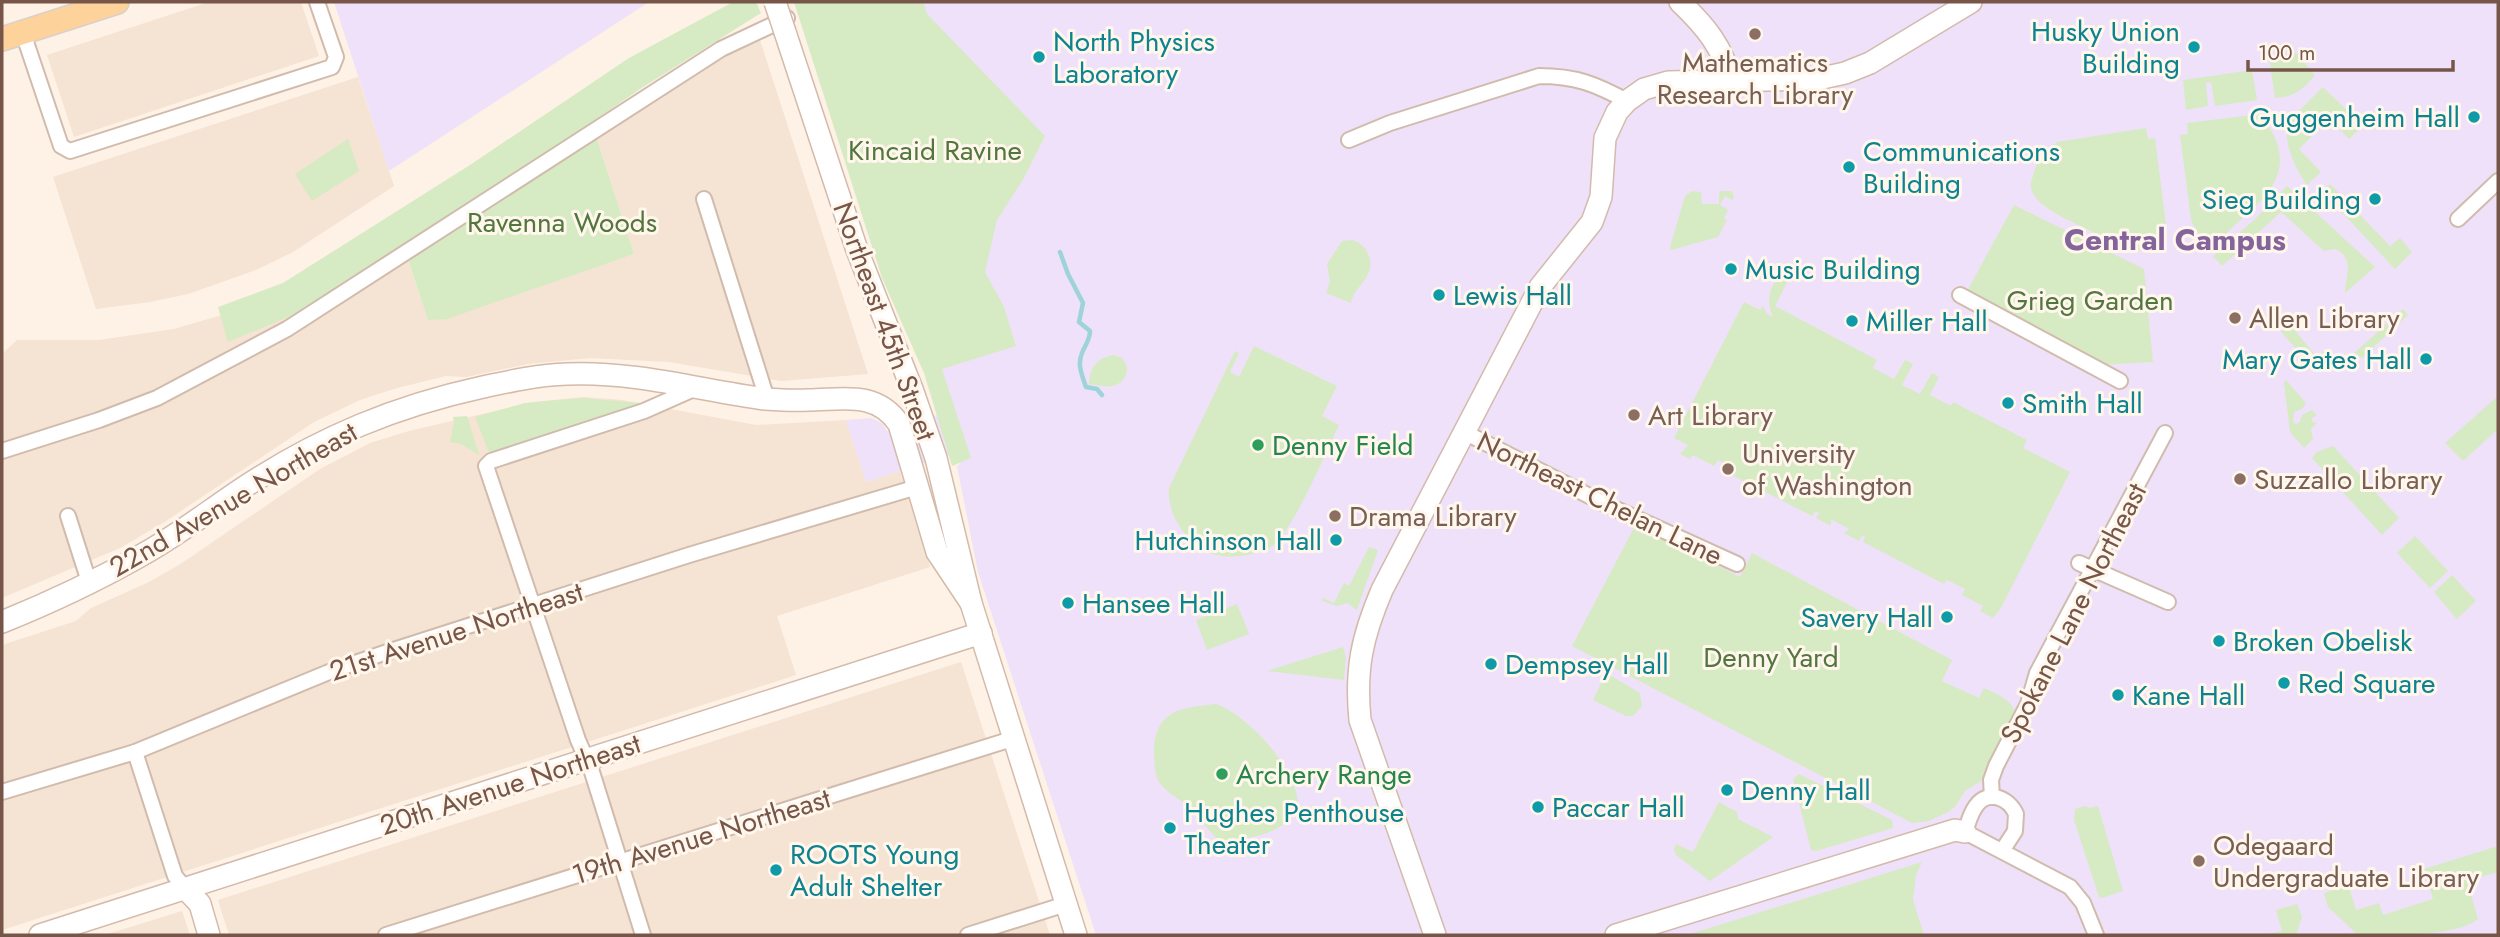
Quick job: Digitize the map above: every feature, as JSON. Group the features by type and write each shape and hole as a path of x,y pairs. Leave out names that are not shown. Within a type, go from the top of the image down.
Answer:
{"main road":[{"path":"12,36 117,2"}],"street":[{"path":"12,36 61,146 66,151 329,69 336,61 317,2"},
{"path":"1680,2 1720,48 1728,69 1729,81"},
{"path":"1435,935 1364,731 1357,684 1364,638 1382,590 1540,287 1592,222 1599,208 1605,138 1617,112 1641,90 1668,82 1818,79 1845,74 1870,63 1971,2"},
{"path":"2,451 99,421 157,398 226,363 352,288 781,10"},
{"name":"Northeast 45th Street","path":"781,10 857,250 936,458 971,603 1076,935"},
{"path":"1349,140 1390,123 1539,76 1560,75 1587,81 1627,101"},
{"path":"2458,219 2498,181"},
{"path":"704,199 767,399"},
{"path":"1960,295 2120,381"},
{"name":"22nd Avenue Northeast","path":"2,622 45,604 142,555 247,485 317,444 414,404 519,379 603,373 767,399 867,399 883,407"},
{"path":"643,935 587,758 486,466 491,461 644,411 697,388"},
{"name":"Northeast 45th Street","path":"883,407 894,417 902,432 937,552 971,603"},
{"name":"Northeast Chelan Lane","path":"1464,432 1605,504 1737,564"},
{"name":"Spokane Lane Northeast","path":"1992,797 1991,780 1996,766 2028,704 2037,673 2086,567 2165,433"},
{"name":"21st Avenue Northeast","path":"2,792 135,752 329,672 689,555 917,487"},
{"path":"68,516 89,582"},
{"path":"2086,567 2168,602"},
{"name":"20th Avenue Northeast","path":"40,935 981,633"},
{"name":"19th Avenue Northeast","path":"386,935 1015,738"},
{"path":"135,752 176,876 200,904 209,935"},
{"path":"1965,832 1975,807 1992,797 2004,800 2016,814 2015,831 2002,851"},
{"path":"1616,935 1955,831 1965,832 2067,885 2075,891 2088,912 2095,935"},
{"path":"968,935 1066,904"}],"shaded area":[{"path":"209,2 301,2 319,56 74,137 47,55"},
{"path":"334,2 649,2 389,171"},
{"name":"University of Washington","path":"794,2 2498,2 2498,935 1096,935 978,572 956,453 866,482 846,420 872,418 883,424 887,431 943,413"},
{"path":"758,34 868,374 781,381 669,362 590,358 528,364 466,377 446,376 397,388 360,400 314,422 163,523 120,548 2,598 2,354 17,340 99,340 174,329 239,310 309,279 330,310 408,259 428,320 634,254 596,136"},
{"path":"358,77 394,186 293,252 256,270 188,294 96,309 53,177"},
{"path":"584,397 622,400 756,425 846,420 866,482 900,471 930,567 777,616 796,675 2,930 2,645 76,621 91,608 147,583 179,565 320,469 370,443 409,431 533,402"},
{"path":"961,662 1050,935 229,935 218,900"},
{"path":"182,911 190,935 104,935 134,926"}],"green space":[{"path":"733,2 756,2 761,13 640,89 510,179 295,314 228,342 218,307 283,283 470,165 629,58"},
{"name":"Kincaid Ravine","path":"794,2 923,2 927,14 1045,136 1024,178 997,220 985,272 1004,307 1016,346 942,369 971,458 952,466 924,373 882,278"},
{"path":"2293,52 2315,75 2298,92 2275,98 2269,57"},
{"path":"2252,70 2257,100 2215,106 2211,82 2206,83 2208,106 2186,110 2183,80"},
{"path":"2323,87 2363,126 2349,139 2329,119 2299,149 2321,172 2307,185 2294,163 2289,147 2288,122"},
{"path":"2260,114 2274,135 2280,153 2279,169 2274,183 2264,197 2221,238 2216,242 2207,240 2197,231 2191,219 2180,135 2188,134 2187,123"},
{"path":"2146,128 2148,139 2155,138 2166,225 2161,238 2151,247 2136,250 2115,244 2055,213 2033,194 2031,184 2037,165 2057,142"},
{"name":"Ravenna Woods","path":"596,136 634,254 447,319 428,320 408,259"},
{"path":"348,139 359,171 312,201 295,174"},
{"path":"2330,184 2390,246 2400,238 2412,252 2395,269 2322,191"},
{"path":"2287,186 2375,267 2345,293 2348,268 2345,257 2334,249 2324,251 2281,212 2222,266 2213,256"},
{"path":"1692,191 1701,192 1702,204 1719,204 1721,191 1732,191 1733,200 1725,196 1720,205 1728,210 1724,219 1727,220 1718,237 1671,250 1685,196"},
{"name":"Grieg Garden","path":"2014,205 2144,269 2153,362 2100,365 1966,293"},
{"path":"1353,240 1365,248 1369,256 1370,270 1351,303 1326,293 1330,282 1327,264 1342,241"},
{"path":"1786,262 1795,267 1775,306 1877,360 1873,368 1894,379 1905,360 1913,364 1902,385 1920,394 1932,373 1939,377 1930,395 1951,406 1953,402 2027,440 2023,448 2070,472 2001,608 1993,618 1980,611 1983,606 1962,595 1965,589 1947,580 1944,584 1863,542 1865,537 1862,535 1859,541 1844,533 1849,529 1831,519 1831,526 1816,518 1819,513 1816,511 1812,516 1730,474 1733,468 1718,460 1714,466 1693,455 1690,459 1680,454 1688,445 1674,438 1744,302 1760,310 1763,306 1767,314 1773,317 1770,295"},
{"path":"2403,309 2408,315 2362,358 2358,355 2353,360 2350,357"},
{"path":"2289,323 2316,356 2325,351 2329,357 2315,369 2281,332"},
{"name":"Denny Field","path":"1254,346 1337,386 1322,416 1339,425 1299,509 1280,539 1271,547 1256,553 1228,557 1201,548 1184,533 1172,512 1169,488 1235,351 1239,353 1230,372 1239,377"},
{"path":"1114,355 1120,357 1126,366 1123,380 1109,386 1089,385 1095,365 1103,358"},
{"path":"2286,380 2306,403 2302,409 2294,412 2293,422 2300,422 2302,415 2312,410 2317,415 2312,418 2312,422 2317,423 2311,429 2313,439 2304,448 2290,432 2284,383"},
{"path":"2498,396 2498,429 2463,461 2445,443"},
{"path":"581,398 642,403 490,455 475,417 525,403"},
{"path":"467,416 479,455 461,444 450,442 453,417"},
{"path":"2333,446 2399,518 2382,535 2312,458 2317,452"},
{"name":"Denny Yard","path":"1636,524 1740,577 1752,553 1952,660 1942,681 1979,698 1984,688 2005,699 2013,706 2016,717 1981,781 1965,791 1955,807 1948,812 1929,821 1912,823 1572,646"},
{"path":"2415,536 2448,571 2430,588 2397,553"},
{"path":"1369,547 1378,550 1357,610 1347,603 1337,606 1322,601 1323,598 1334,603 1344,583 1349,586"},
{"path":"2452,575 2476,601 2457,619 2434,592"},
{"path":"1237,604 1249,634 1207,650 1196,620"},
{"path":"1343,647 1346,657 1344,680 1267,671"},
{"path":"1606,673 1640,693 1642,706 1633,716 1626,716 1593,700"},
{"name":"Archery Range","path":"1216,704 1254,729 1277,755 1293,783 1297,813 1270,832 1219,841 1191,809 1165,789 1158,780 1154,760 1155,739 1164,720 1181,710"},
{"path":"1799,774 1892,820 1893,828 1816,851 1811,850 1793,779"},
{"path":"1719,802 1737,812 1738,819 1773,837 1710,881 1676,855 1674,849 1676,844 1693,852"},
{"path":"2098,806 2123,891 2102,898 2099,897 2074,820 2075,809"},
{"path":"2498,846 2498,872 2467,881 2478,919 2468,925 2422,934 2358,935 2328,907 2324,893 2345,886 2347,881 2356,910 2379,903 2383,915 2433,899 2424,869"},
{"path":"1922,862 1916,875 1913,900 1924,935 1687,935"},
{"path":"2297,904 2302,917 2296,935 2265,935 2282,931 2276,910"}],"waterway":[{"path":"1060,252 1083,303 1079,322 1090,331 1081,357 1082,374 1086,387 1097,389 1102,395"}],"place":[{"name":"Mathematics Research Library","path":"1755,34"},
{"name":"Husky Union Building","path":"2194,47"},
{"name":"North Physics Laboratory","path":"1039,57"},
{"name":"Guggenheim Hall","path":"2474,117"},
{"name":"Communications Building","path":"1849,167"},
{"name":"Sieg Building","path":"2375,199"},
{"name":"Music Building","path":"1731,269"},
{"name":"Lewis Hall","path":"1439,295"},
{"name":"Allen Library","path":"2235,318"},
{"name":"Miller Hall","path":"1852,321"},
{"name":"Mary Gates Hall","path":"2426,359"},
{"name":"Smith Hall","path":"2008,403"},
{"name":"Art Library","path":"1634,415"},
{"name":"Denny Field","path":"1258,445"},
{"name":"University of Washington","path":"1728,469"},
{"name":"Suzzallo Library","path":"2240,479"},
{"name":"Drama Library","path":"1335,516"},
{"name":"Hutchinson Hall","path":"1336,540"},
{"name":"Hansee Hall","path":"1068,603"},
{"name":"Savery Hall","path":"1947,617"},
{"name":"Broken Obelisk","path":"2219,641"},
{"name":"Dempsey Hall","path":"1491,664"},
{"name":"Red Square","path":"2284,683"},
{"name":"Kane Hall","path":"2118,695"},
{"name":"Archery Range","path":"1222,774"},
{"name":"Denny Hall","path":"1727,790"},
{"name":"Paccar Hall","path":"1538,807"},
{"name":"Hughes Penthouse Theater","path":"1170,828"},
{"name":"Odegaard Undergraduate Library","path":"2199,861"},
{"name":"ROOTS Young Adult Shelter","path":"776,870"}],"district":[{"name":"Central Campus","path":"2175,240"}]}
